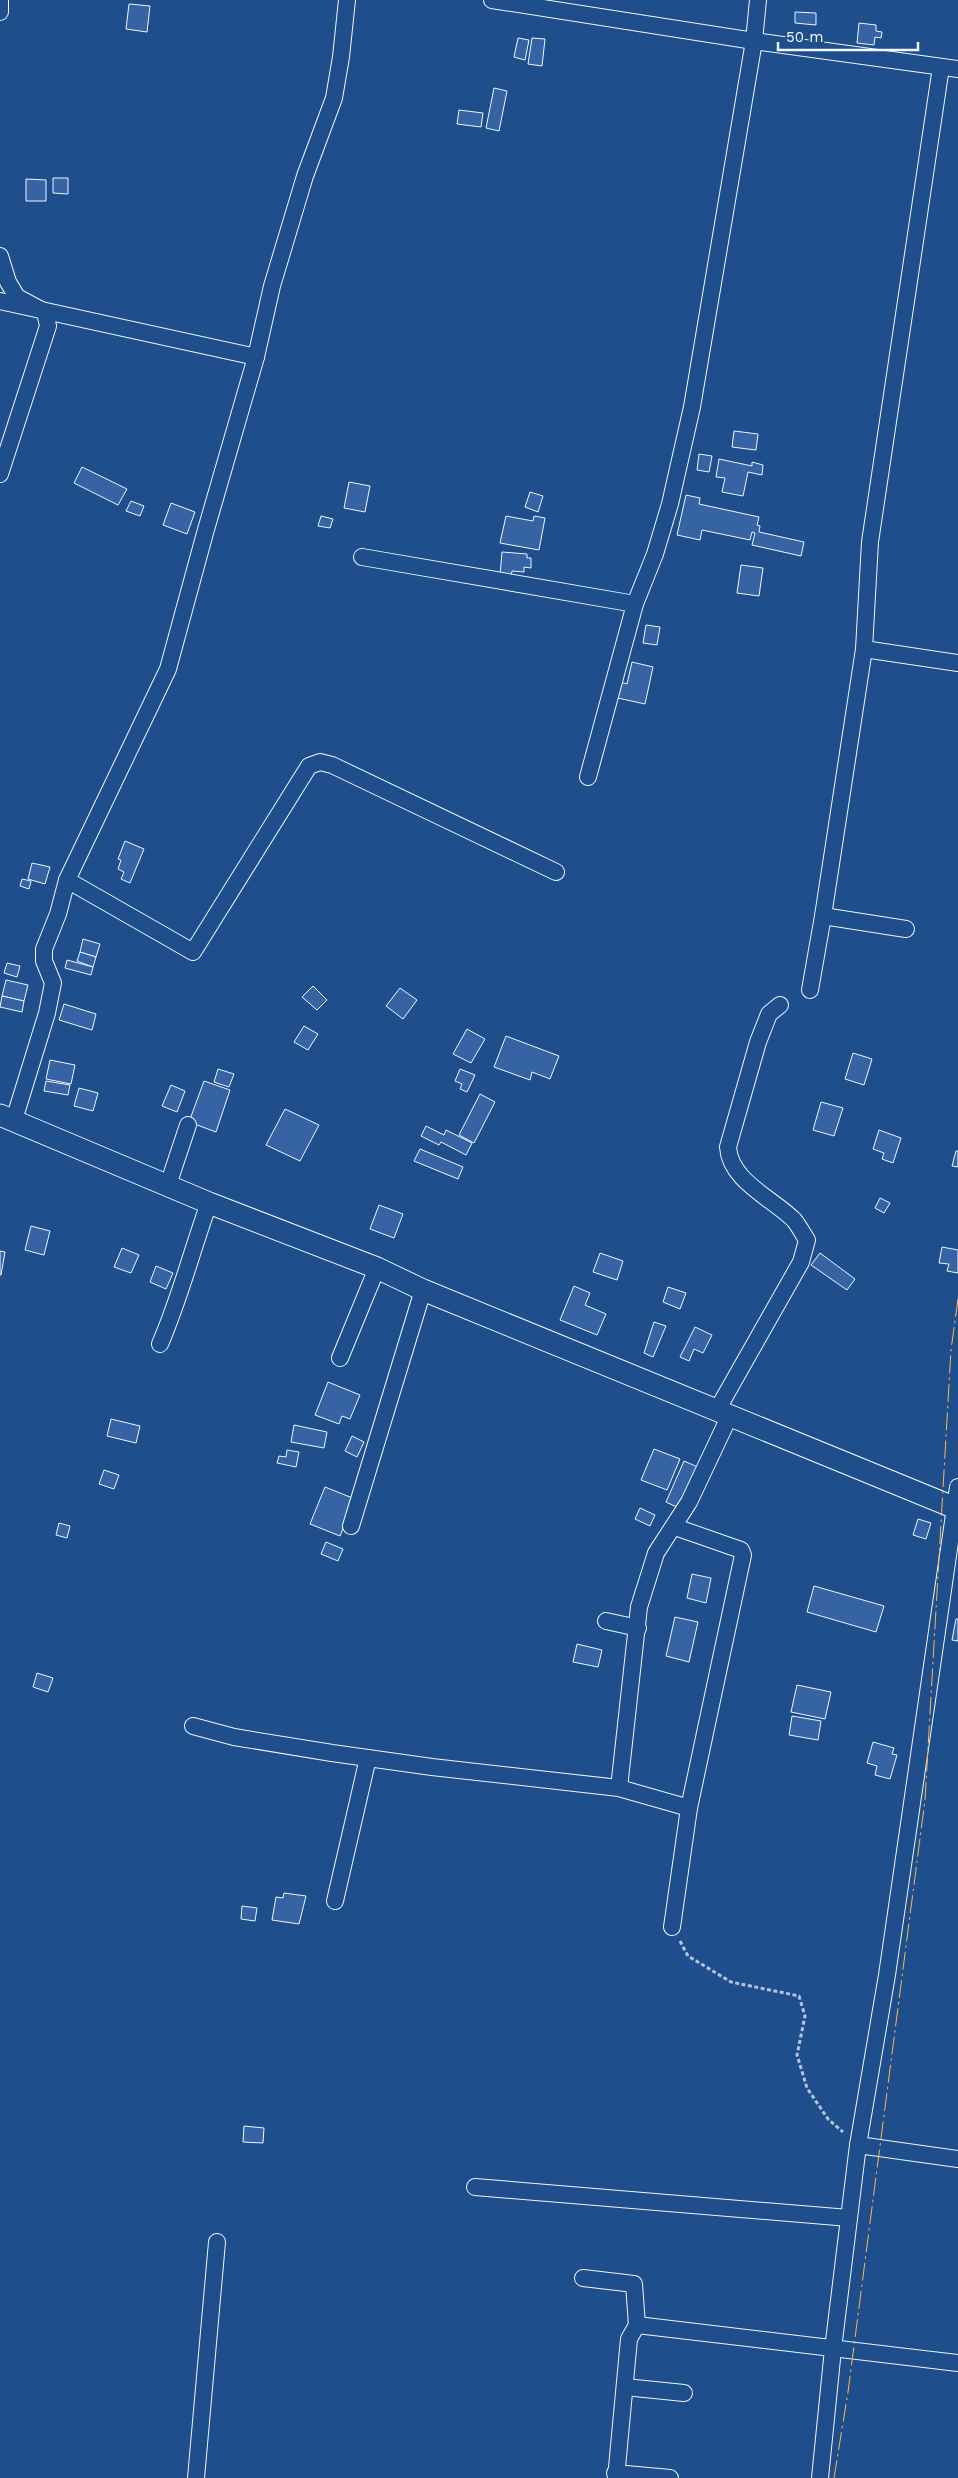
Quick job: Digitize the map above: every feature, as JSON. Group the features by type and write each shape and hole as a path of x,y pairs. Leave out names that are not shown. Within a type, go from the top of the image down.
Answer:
{"street":[{"path":"0,0 0,12"},
{"path":"347,0 341,57 334,98 314,151 272,286 256,357 183,610 168,669 67,880 58,914 44,949 44,960 53,983 47,1013 7,1117 210,1203 377,1268 423,1290 722,1414 957,1501 887,1975 858,2145 833,2349 820,2478"},
{"path":"492,0 754,41 958,69"},
{"path":"588,777 635,604 656,554 670,504 692,407 754,41 758,0"},
{"path":"810,990 864,649 870,542 941,67"},
{"path":"0,256 8,282 17,297 45,312 48,326 0,474"},
{"path":"0,301 256,357"},
{"path":"362,557 635,604"},
{"path":"864,649 958,663"},
{"path":"67,880 193,952 309,766 320,762 332,765 556,872"},
{"path":"823,916 906,929"},
{"path":"620,1788 640,1607 656,1553 675,1527 689,1502 722,1414 801,1262 807,1240 795,1222 741,1176 732,1167 729,1159 728,1147 753,1057 769,1014 780,1005"},
{"path":"168,1185 188,1125"},
{"path":"160,1344 172,1316 190,1257 210,1203"},
{"path":"340,1358 377,1268"},
{"path":"351,1526 423,1290"},
{"path":"672,1927 689,1808 743,1555 741,1550 675,1527"},
{"path":"606,1621 638,1628"},
{"path":"193,1726 234,1737 368,1758 620,1788 689,1808"},
{"path":"335,1901 368,1758"},
{"path":"858,2145 958,2159"},
{"path":"475,2187 849,2218"},
{"path":"196,2478 217,2242"},
{"path":"583,2278 634,2284 637,2325 629,2339 615,2476 670,2478"},
{"path":"637,2325 958,2363"},
{"path":"625,2386 684,2393"}],"path":[{"path":"672,1927 688,1956 731,1982 799,1996 805,2016 797,2055 807,2088 828,2119 858,2145"}],"building":[{"path":"129,4 150,6 147,32 126,29"},
{"path":"795,12 816,13 816,25 795,23"},
{"path":"859,23 876,25 876,31 882,32 881,38 875,37 874,45 857,43"},
{"path":"518,38 529,40 525,60 514,57"},
{"path":"532,38 545,39 542,66 528,64"},
{"path":"494,88 507,91 499,131 486,128"},
{"path":"459,110 483,113 481,127 457,124"},
{"path":"53,178 68,178 68,194 53,193"},
{"path":"26,179 46,180 46,201 26,201"},
{"path":"734,431 758,434 756,450 732,447"},
{"path":"699,454 712,456 709,472 697,470"},
{"path":"719,459 752,466 752,462 763,465 762,475 748,472 743,496 722,492 725,478 716,477"},
{"path":"82,467 127,489 118,505 74,483"},
{"path":"349,482 370,486 365,512 344,508"},
{"path":"530,492 543,496 538,512 525,507"},
{"path":"686,495 700,498 699,504 759,517 757,525 760,526 759,532 804,542 801,556 752,545 755,533 752,532 750,540 702,530 700,540 677,535"},
{"path":"131,501 144,506 140,516 126,511"},
{"path":"171,503 195,512 187,534 163,525"},
{"path":"321,516 333,519 330,528 318,526"},
{"path":"506,516 533,521 534,516 545,518 539,550 500,543"},
{"path":"502,552 527,554 527,558 531,558 531,568 524,567 524,572 512,571 511,576 500,575"},
{"path":"741,565 763,568 759,596 737,593"},
{"path":"646,625 660,627 657,645 643,643"},
{"path":"632,662 653,667 645,704 613,697 617,681 627,684"},
{"path":"125,841 144,849 130,883 121,879 124,872 118,869 121,860 118,859"},
{"path":"32,863 50,867 45,884 28,879"},
{"path":"22,879 31,881 29,889 20,886"},
{"path":"83,939 100,944 96,957 80,952"},
{"path":"80,952 96,957 93,967 77,961"},
{"path":"67,960 93,967 91,975 65,968"},
{"path":"7,963 20,966 17,977 4,973"},
{"path":"6,980 28,985 24,1001 2,996"},
{"path":"313,986 327,1000 317,1010 302,997"},
{"path":"400,988 417,1000 403,1019 386,1006"},
{"path":"2,996 24,1001 22,1012 0,1007"},
{"path":"64,1004 96,1014 92,1030 59,1020"},
{"path":"304,1026 318,1034 308,1050 294,1042"},
{"path":"467,1029 485,1039 471,1063 453,1054"},
{"path":"506,1036 559,1056 550,1079 532,1072 530,1080 494,1067"},
{"path":"853,1053 872,1059 864,1085 845,1079"},
{"path":"50,1060 75,1065 71,1084 46,1079"},
{"path":"218,1069 234,1074 229,1087 214,1082"},
{"path":"460,1069 475,1075 467,1092 460,1089 462,1084 455,1081"},
{"path":"46,1081 70,1085 68,1095 44,1091"},
{"path":"204,1081 230,1090 216,1132 189,1122"},
{"path":"171,1085 185,1091 177,1112 162,1106"},
{"path":"79,1088 98,1093 93,1111 74,1106"},
{"path":"480,1094 495,1102 474,1143 459,1135"},
{"path":"821,1102 843,1108 834,1136 813,1130"},
{"path":"285,1109 319,1125 300,1161 266,1145"},
{"path":"426,1126 444,1135 446,1130 472,1143 466,1155 441,1142 439,1145 421,1136"},
{"path":"879,1130 901,1138 893,1163 882,1159 884,1153 873,1149"},
{"path":"420,1149 463,1167 458,1179 414,1161"},
{"path":"956,1151 958,1151 958,1167 952,1166"},
{"path":"880,1198 890,1203 884,1213 875,1208"},
{"path":"379,1205 403,1214 394,1238 370,1229"},
{"path":"31,1226 50,1231 44,1255 25,1250"},
{"path":"942,1247 958,1250 958,1273 947,1271 949,1264 939,1263"},
{"path":"122,1248 139,1255 131,1273 114,1267"},
{"path":"0,1251 5,1252 1,1275 0,1275"},
{"path":"600,1253 623,1261 617,1280 593,1272"},
{"path":"820,1253 855,1279 847,1290 811,1265"},
{"path":"156,1266 173,1273 166,1289 150,1282"},
{"path":"574,1286 590,1293 585,1305 606,1314 597,1335 560,1320"},
{"path":"668,1287 686,1293 680,1309 663,1302"},
{"path":"654,1322 666,1326 653,1357 644,1353"},
{"path":"695,1327 712,1335 703,1353 694,1349 689,1361 680,1357"},
{"path":"328,1382 360,1395 350,1419 342,1416 339,1424 315,1415"},
{"path":"111,1419 140,1426 136,1443 107,1436"},
{"path":"294,1425 327,1432 324,1448 291,1442"},
{"path":"352,1436 364,1442 357,1457 345,1451"},
{"path":"654,1449 680,1459 667,1490 641,1480"},
{"path":"287,1450 299,1452 296,1467 277,1463 279,1456 286,1457"},
{"path":"684,1461 700,1468 681,1509 666,1502"},
{"path":"104,1470 119,1475 114,1489 99,1484"},
{"path":"325,1487 355,1499 340,1536 310,1524"},
{"path":"640,1508 655,1515 650,1526 635,1519"},
{"path":"918,1519 931,1523 926,1539 913,1535"},
{"path":"59,1523 70,1526 67,1538 56,1535"},
{"path":"326,1542 343,1549 338,1561 321,1554"},
{"path":"692,1574 711,1578 706,1603 687,1598"},
{"path":"814,1586 884,1606 876,1632 807,1612"},
{"path":"675,1617 698,1622 689,1662 666,1656"},
{"path":"956,1619 958,1619 958,1641 952,1640"},
{"path":"577,1644 602,1650 598,1667 573,1662"},
{"path":"37,1673 53,1678 48,1692 33,1687"},
{"path":"797,1685 831,1692 825,1719 791,1712"},
{"path":"792,1716 821,1721 818,1740 789,1735"},
{"path":"873,1742 894,1748 892,1754 897,1755 890,1779 875,1775 877,1766 867,1763"},
{"path":"284,1893 306,1896 299,1924 272,1920 276,1897 283,1898"},
{"path":"242,1906 257,1908 255,1921 241,1919"},
{"path":"244,2126 264,2128 263,2143 243,2142"}],"power":[{"path":"834,2478 848,2392 925,1800 951,1350 958,1299"}]}
